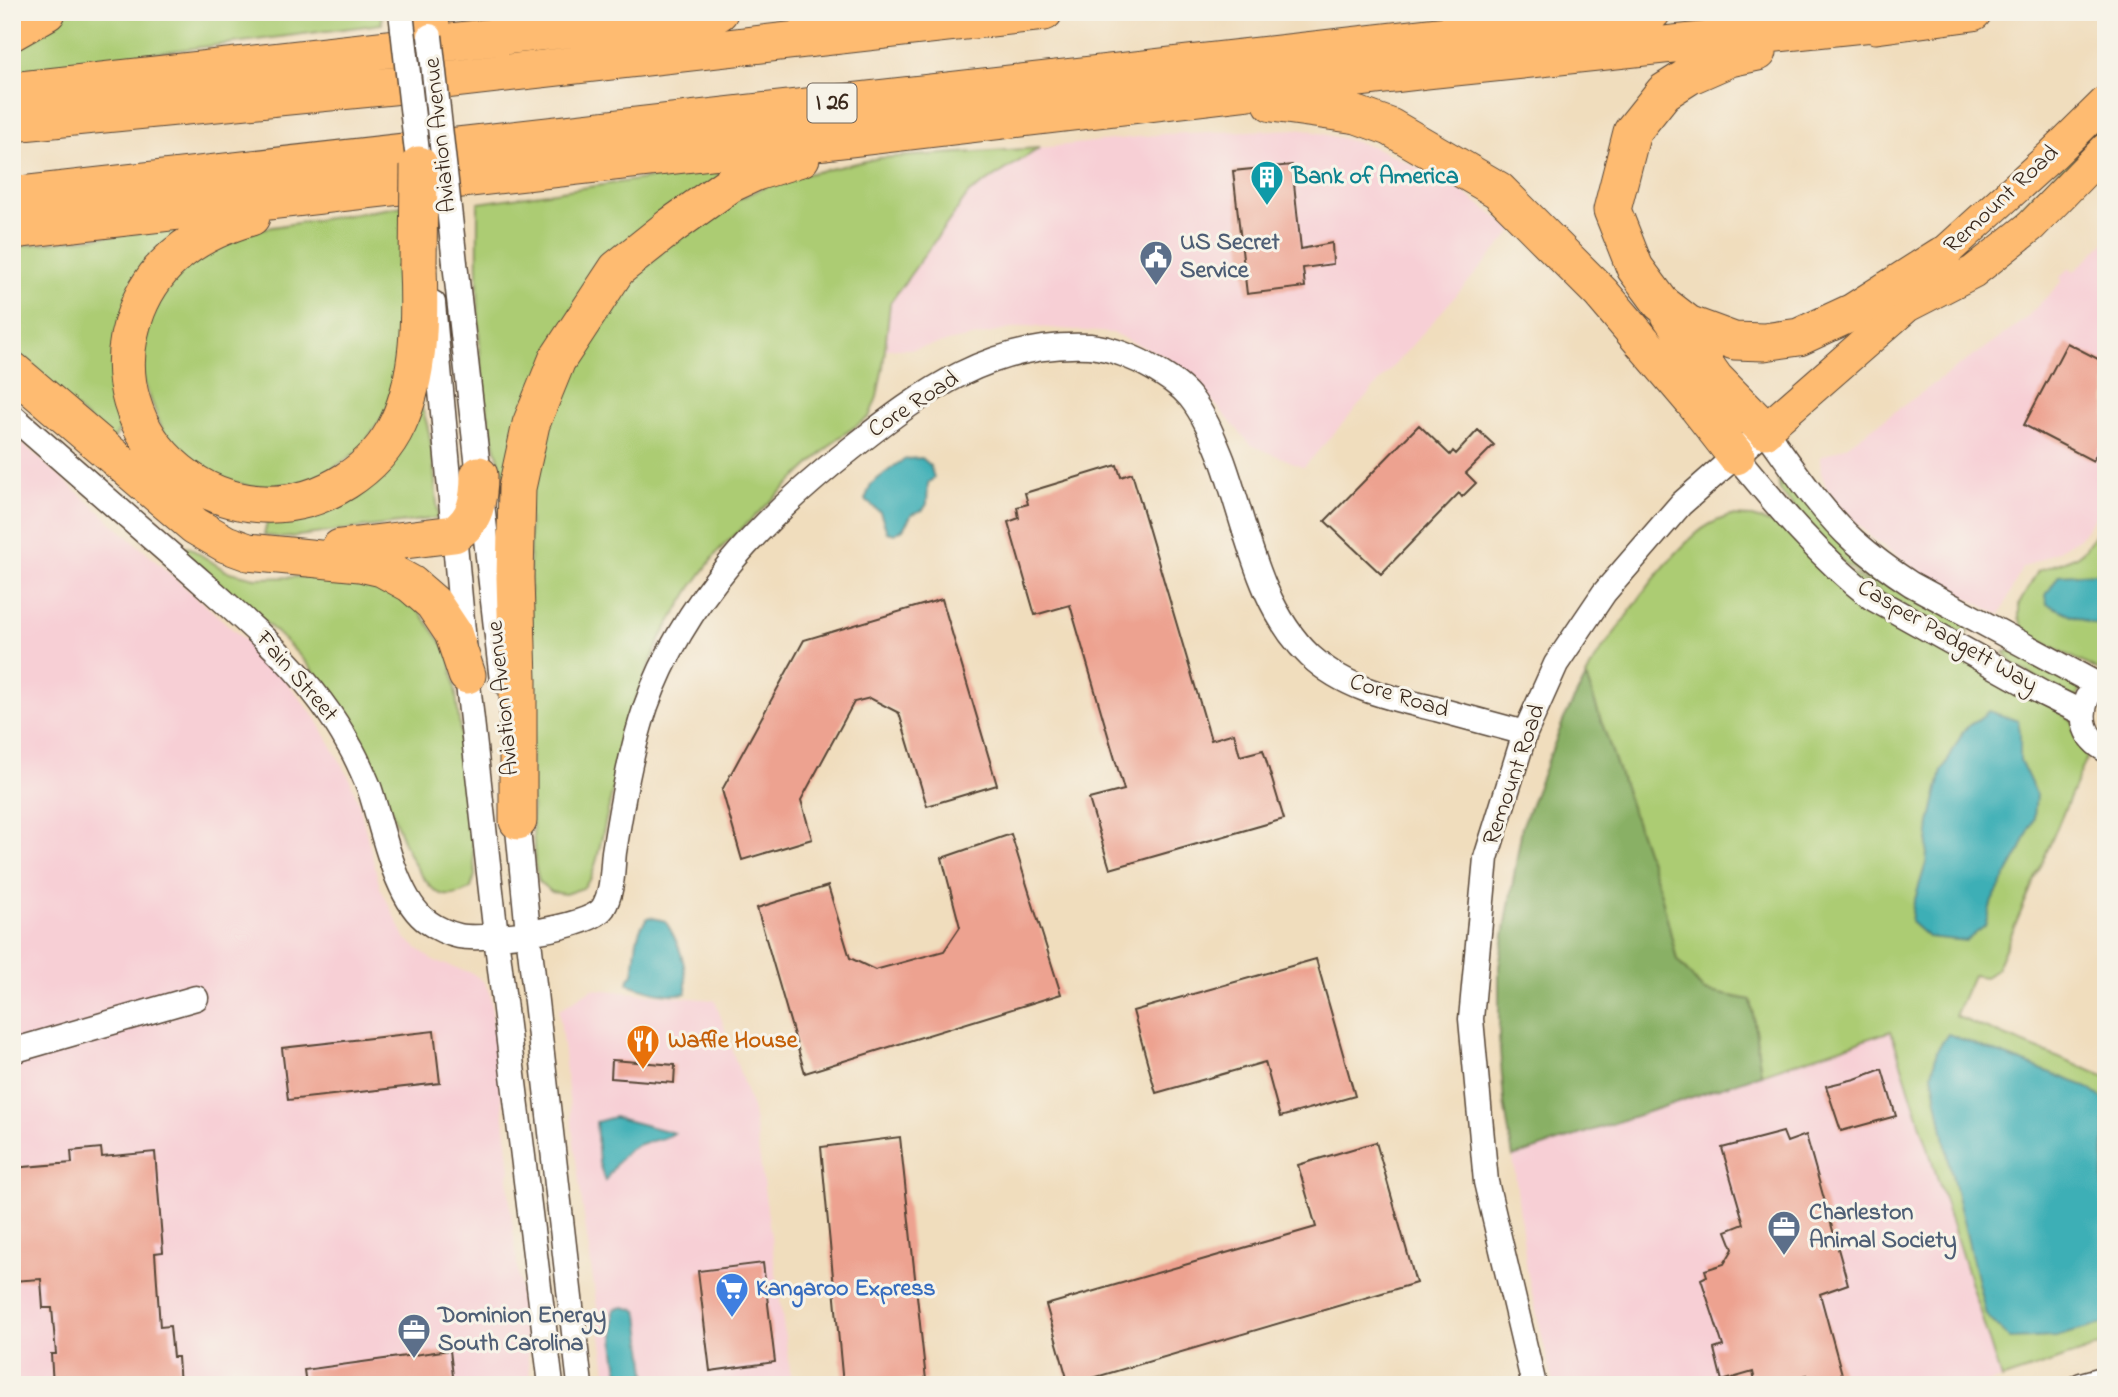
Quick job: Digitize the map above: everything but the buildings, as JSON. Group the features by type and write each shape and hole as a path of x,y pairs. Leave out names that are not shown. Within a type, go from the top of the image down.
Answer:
{"highway":[{"path":"12,32 47,12"},
{"path":"436,26 502,31 599,12"},
{"path":"12,91 375,50 436,26 719,12"},
{"path":"12,123 392,86 1044,12"},
{"name":"I 26","path":"12,196 1652,12"},
{"path":"12,230 406,176 952,125 1973,12"},
{"path":"1765,430 1715,379 1635,268 1612,210 1632,132 1664,92 1689,76 1730,58 1839,31 1901,20"},
{"path":"1110,107 1248,101 1286,103 1357,115 1399,132 1498,190 1601,293 1736,456"},
{"path":"518,821 515,578 517,488 531,424 557,360 617,270 671,226 730,184 756,172 806,156 890,136 952,125"},
{"path":"406,176 424,266 413,371 406,403 389,439 356,475 325,494 305,501 272,505 239,502 220,497 191,481 175,469 152,444 133,409 127,372 128,345 142,298 161,268 178,251 202,235 229,223 406,176"},
{"path":"1661,303 1688,324 1734,341 1764,342 1799,337 1853,312 1941,256"},
{"path":"12,370 195,526 226,544 248,552 360,563 382,568 411,584 433,603 449,625 467,675"},
{"path":"290,556 454,534 465,527 471,518 479,491 479,475"}],"main road":[{"name":"Remount Road","path":"1907,306 1941,256 2106,102"},
{"name":"Remount Road","path":"1765,430 1907,306 1973,272 2031,226 2106,149"}],"street":[{"name":"Aviation Avenue","path":"401,12 406,176"},
{"name":"Aviation Avenue","path":"436,26 455,263 580,1385"},
{"name":"Aviation Avenue","path":"424,266 496,936 551,1385"},
{"name":"Core Road","path":"528,932 575,925 597,915 603,908 610,886 635,743 656,679 693,610 743,547 835,461 916,398 951,377 988,362 1030,351 1096,346 1141,361 1176,383 1190,396 1209,427 1260,574 1282,623 1325,669 1367,692 1525,733"},
{"name":"Fain Street","path":"12,416 259,633 313,689 353,751 368,786 400,885 419,915 430,924 458,936 496,936 528,932"},
{"name":"Remount Road","path":"1534,1385 1486,1182 1471,1019 1486,858 1525,733 1556,664 1604,593 1681,504 1765,430"},
{"name":"Casper Padgett Way","path":"1765,430 1819,503 1854,541 1911,584 2102,683"},
{"name":"Casper Padgett Way","path":"1736,456 1784,516 1848,579 1872,598 2083,713"},
{"path":"1978,657 1994,627"},
{"path":"2102,683 2087,698 2083,713 2088,735 2106,750"},
{"path":"12,1051 196,998"},
{"path":"2081,1385 2106,1378"}],"shaded area":[{"path":"1303,129 1372,146 1452,184 1514,230 1304,467 1251,445 1207,395 1168,358 1112,333 1026,326 913,349 886,349 890,303 969,193 1040,148 1164,134"},
{"path":"2106,241 2106,499 2079,538 2022,568 2000,615 1924,575 1871,537 1827,489 1821,473 1820,457 1845,447 2024,320 2062,281 2060,277 2070,268 2073,272 2076,270"},
{"name":"Dominion Energy South Carolina","path":"12,434 272,664 316,718 349,777 359,804 380,887 406,939 432,960 472,973 483,981 490,993 531,1385 12,1385"},
{"path":"592,989 715,1000 753,1111 792,1385 608,1385 576,1160 559,1010"},
{"path":"1891,1030 2001,1379 1982,1385 1553,1385 1527,1271 1513,1157"}],"green space":[{"path":"67,12 381,12 382,24 155,53 12,76 12,44"},
{"path":"2106,117 2106,129 2054,187 1984,245 1984,240 2063,166"},
{"path":"1040,148 969,193 890,303 883,367 877,397 869,417 837,439 719,550 691,588 661,637 630,714 591,878 583,888 565,894 552,892 539,882 535,865 532,813 529,490 540,440 572,362 611,301 667,247 728,204 780,180 879,158"},
{"path":"760,162 645,231 505,478 487,411 482,377 478,307 478,203"},
{"path":"404,206 406,304 389,407 360,450 312,482 251,487 195,470 168,444 137,364 155,304 169,284 208,246 247,231"},
{"path":"195,226 114,367 122,425 113,441 12,353 12,247"},
{"path":"421,407 431,444 437,518 283,538 264,535 267,523 304,519 306,514"},
{"path":"1778,479 1790,485 1963,622 1968,633 1951,631 1887,597 1837,557 1780,491"},
{"path":"1730,516 1752,517 1780,526 2074,723 2073,730 2085,748 2086,760 1996,970 1985,977 1973,975 1955,1016 2106,1077 2106,1344 2001,1379 1891,1031 1761,1074 1751,1000 1704,991 1677,960 1661,894 1586,677 1601,651 1665,566 1704,528"},
{"path":"2106,517 2106,672 2103,673 2031,636 2023,629 2019,604 2038,571 2075,557 2085,549"},
{"path":"187,546 226,571 255,578 362,578 412,601 449,653 474,861 475,875 471,888 456,895 441,894 422,877 408,852 371,762 320,680 264,621 182,552"},
{"path":"2011,651 2082,684 2076,699 2014,665 2004,652"},
{"path":"1586,677 1661,894 1677,960 1704,991 1751,1000 1761,1074 1513,1157 1504,1102 1499,1038 1499,966 1522,827 1564,719"}],"water":[{"path":"922,458 930,465 934,478 928,483 927,504 923,510 912,514 903,529 895,534 887,532 880,512 865,500 871,484 906,459"},
{"path":"2106,570 2106,627 2087,622 2047,604 2046,595 2059,575 2099,573"},
{"path":"1989,711 2018,721 2020,760 2036,794 2034,818 2019,853 1992,901 1985,926 1966,941 1928,937 1911,922 1926,863 1930,823 1942,771 1964,730"},
{"path":"649,917 665,921 675,938 684,965 686,993 649,991 628,984 633,974 638,936"},
{"path":"1948,1034 2085,1086 2105,1100 2103,1187 2106,1190 2106,1323 2056,1337 2010,1339 1986,1315 1950,1167 1932,1074 1937,1050"},
{"path":"614,1117 674,1133 633,1147 622,1157 605,1181 599,1163 596,1122"},
{"path":"624,1307 637,1310 639,1315 647,1381 640,1385 623,1384 617,1366 614,1309"}],"place":[{"name":"Bank of America","path":"1267,207"},
{"name":"US Secret Service","path":"1156,287"},
{"name":"Waffle House","path":"643,1071"},
{"name":"Charleston Animal Society","path":"1784,1257"},
{"name":"Kangaroo Express","path":"732,1319"},
{"name":"Dominion Energy South Carolina","path":"414,1360"}]}
